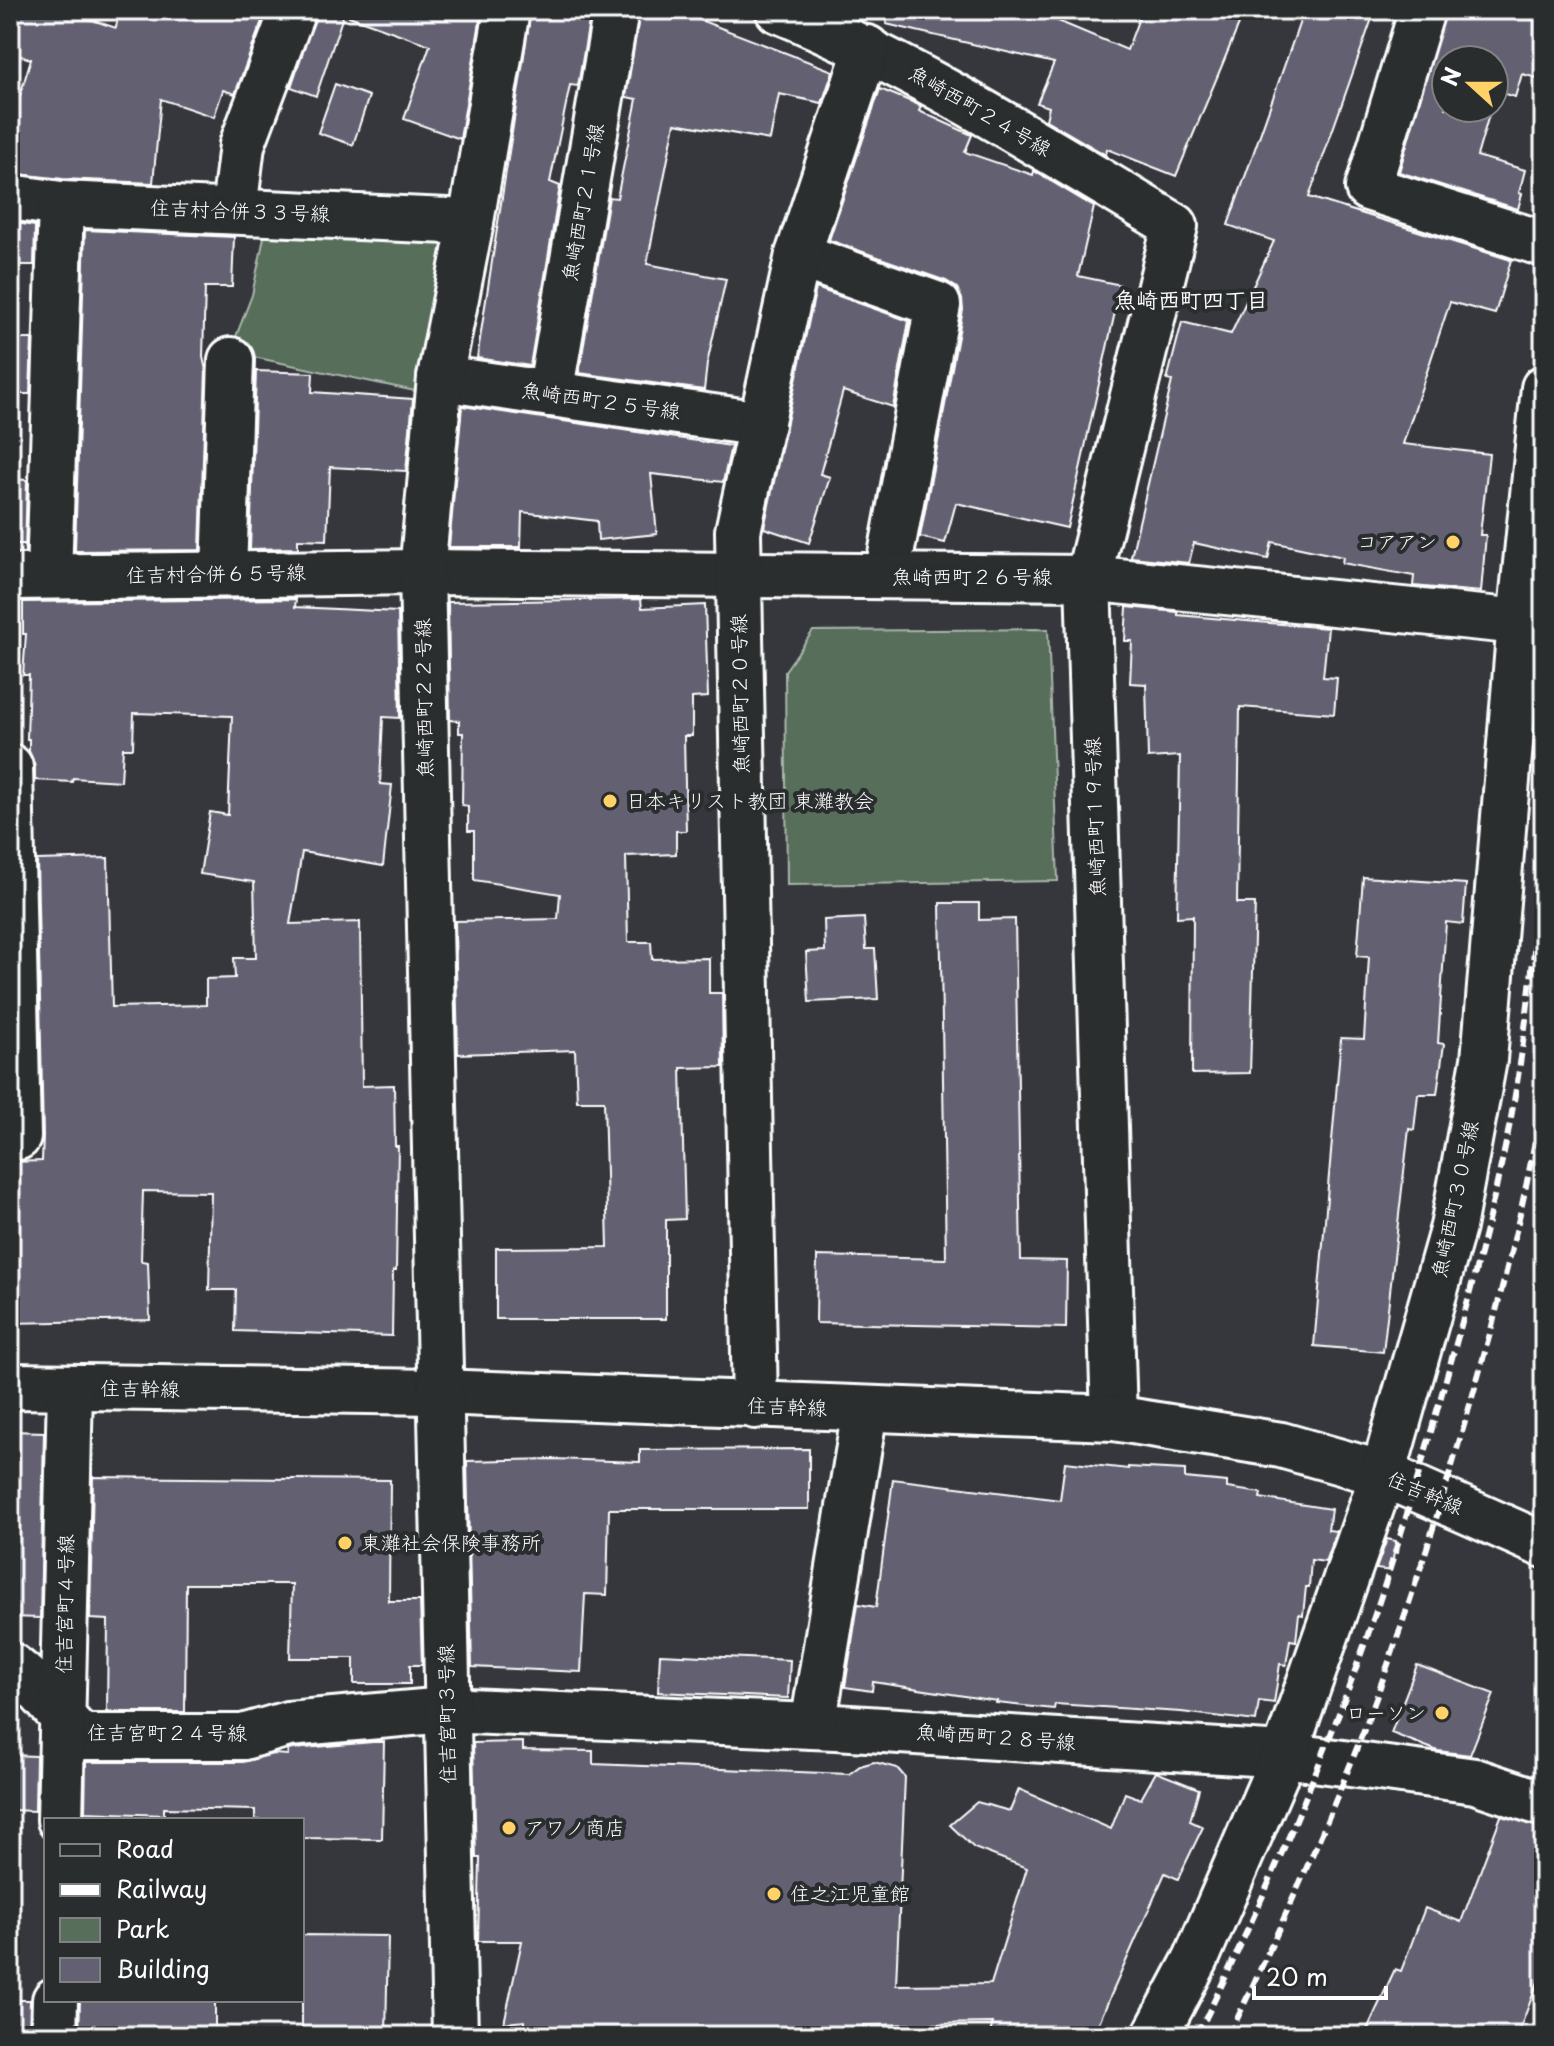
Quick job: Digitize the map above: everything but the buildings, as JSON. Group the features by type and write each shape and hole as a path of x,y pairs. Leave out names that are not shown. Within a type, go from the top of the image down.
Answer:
{"street":[{"path":"234,210 242,145 293,10"},
{"name":"魚崎西町２２号線","path":"438,1392 422,572 440,378 471,222 507,10"},
{"name":"魚崎西町２１号線","path":"550,394 616,10"},
{"name":"魚崎西町２４号線","path":"778,10 867,48 930,81 1175,226"},
{"path":"1422,10 1368,188 1544,244"},
{"name":"魚崎西町２０号線","path":"755,1406 738,531 798,255 867,48"},
{"name":"住吉村合併３３号線","path":"10,197 61,204 471,222"},
{"path":"29,577 61,204"},
{"name":"魚崎西町１９号線","path":"1114,1418 1088,578 1175,226"},
{"path":"798,255 938,305 887,576"},
{"path":"224,574 231,360"},
{"name":"魚崎西町２５号線","path":"440,378 762,424"},
{"name":"魚崎西町３０号線","path":"1155,2036 1196,1959 1284,1755 1383,1474 1453,1227 1484,1060 1520,622 1544,388"},
{"name":"住吉村合併６５号線","path":"29,577 422,572"},
{"name":"魚崎西町２６号線","path":"422,572 1088,578 1520,622"},
{"path":"10,767 18,1137 10,1137"},
{"name":"住吉幹線","path":"10,1386 438,1392 1114,1418 1281,1445 1383,1474 1544,1545"},
{"name":"住吉宮町４号線","path":"60,1818 70,1388"},
{"name":"住吉宮町３号線","path":"438,1392 455,2036"},
{"path":"813,1726 865,1410"},
{"name":"住吉宮町２４号線","path":"10,1665 82,1737 243,1737 288,1724 446,1710"},
{"name":"魚崎西町２８号線","path":"446,1710 813,1726 1284,1755 1475,1781 1543,1796"},
{"path":"54,2036 55,2002"}],"green space":[{"path":"266,228 451,232 420,392 230,352 252,295"},
{"path":"1048,629 1058,881 787,885 785,671 813,631"}],"railway":[{"path":"1197,2036 1266,1890 1348,1691 1421,1465 1477,1265 1510,1123 1526,1021 1544,850"},
{"path":"1229,2036 1338,1795 1413,1591 1500,1297 1529,1172 1544,1087"}],"place":[{"name":"コアアン","path":"1453,542"},
{"name":"日本キリスト教団 東灘教会","path":"610,801"},
{"name":"東灘社会保険事務所","path":"345,1543"},
{"name":"ローソン","path":"1442,1713"},
{"name":"アワノ商店","path":"509,1828"},
{"name":"住之江児童館","path":"774,1894"}],"district":[{"name":"魚崎西町四丁目","path":"1191,300"}]}
